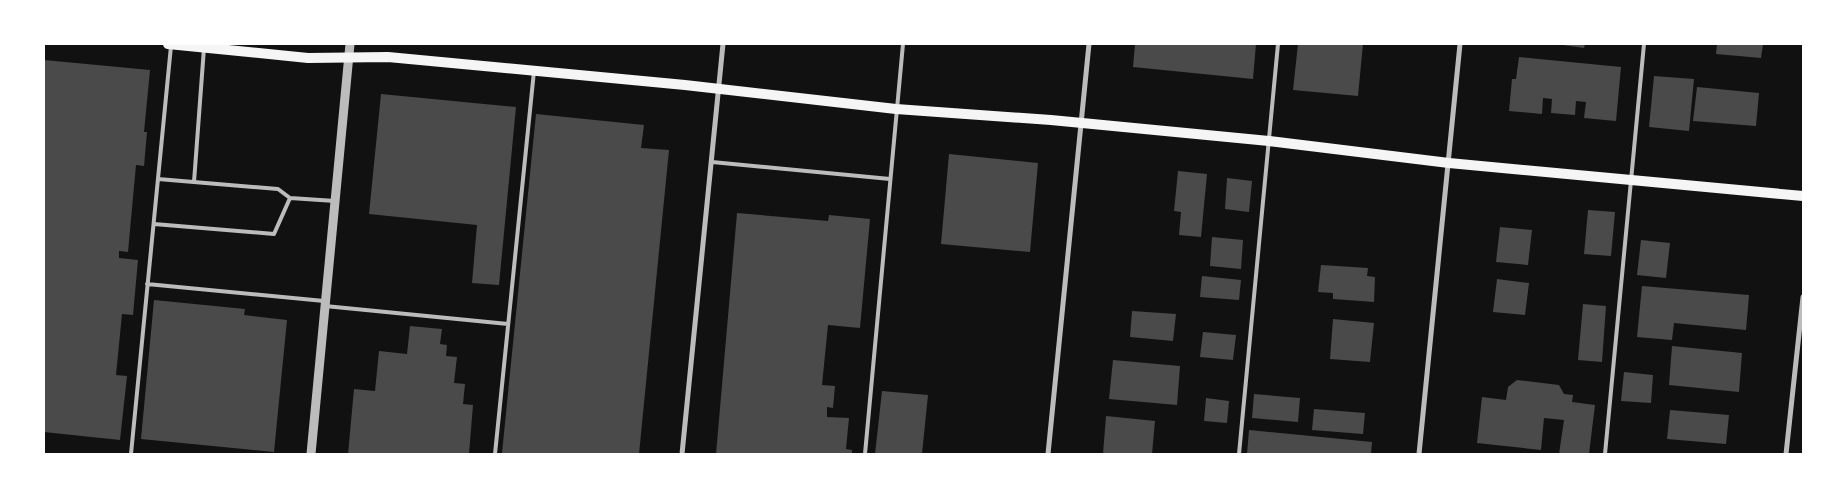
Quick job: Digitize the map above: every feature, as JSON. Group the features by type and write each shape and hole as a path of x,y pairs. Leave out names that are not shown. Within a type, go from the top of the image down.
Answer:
{"main road":[{"path":"170,44 302,57 388,57 896,109 1269,141 1449,162 1803,196"}],"street":[{"path":"311,454 350,44"},
{"path":"682,454 723,44"},
{"path":"1048,454 1089,44"},
{"path":"1419,454 1460,44"},
{"path":"1786,454 1803,297"}],"lane":[{"path":"131,454 170,44"},
{"path":"864,454 903,44"},
{"path":"1239,454 1278,44"},
{"path":"1604,454 1644,44"},
{"path":"194,182 204,48"},
{"path":"495,454 534,71"},
{"path":"712,162 890,178"},
{"path":"158,179 278,189 290,198 335,201"},
{"path":"154,224 274,234 290,198"},
{"path":"148,284 508,324"}],"building":[{"path":"1135,44 1256,44 1253,79 1133,67"},
{"path":"1298,44 1363,44 1358,96 1293,90"},
{"path":"1556,44 1585,44 1584,48"},
{"path":"1717,44 1763,44 1761,58 1716,54"},
{"path":"1519,57 1621,67 1616,121 1584,118 1586,102 1576,101 1575,115 1551,113 1552,99 1543,98 1542,114 1509,111 1512,79 1516,79"},
{"path":"44,60 150,70 144,132 147,132 144,166 136,165 128,252 119,251 119,258 138,260 133,315 122,314 116,375 127,376 120,440 44,432"},
{"path":"1654,76 1694,79 1689,131 1649,127"},
{"path":"1697,87 1759,93 1756,126 1693,121"},
{"path":"381,94 516,107 499,285 472,283 477,225 369,214"},
{"path":"536,114 644,125 641,148 669,150 639,454 502,453"},
{"path":"949,154 1038,163 1030,252 941,244"},
{"path":"1178,171 1207,174 1201,237 1179,235 1181,212 1174,211"},
{"path":"1227,178 1252,181 1249,212 1225,209"},
{"path":"1588,210 1615,212 1611,256 1584,254"},
{"path":"737,213 828,221 829,215 870,219 860,328 828,325 822,385 835,386 833,408 827,407 827,417 849,418 846,449 852,450 852,454 716,454"},
{"path":"1500,227 1532,230 1528,265 1496,262"},
{"path":"1212,237 1243,240 1241,269 1210,266"},
{"path":"1641,240 1670,243 1666,278 1637,275"},
{"path":"1321,265 1368,268 1367,276 1375,277 1374,302 1333,299 1333,293 1318,292"},
{"path":"1202,276 1241,280 1239,300 1200,297"},
{"path":"1497,279 1529,283 1525,315 1493,312"},
{"path":"1642,286 1749,295 1746,330 1674,323 1672,340 1637,337"},
{"path":"154,300 245,309 244,315 287,320 274,452 141,439"},
{"path":"1583,304 1606,306 1602,362 1578,360"},
{"path":"1132,311 1176,314 1173,341 1130,337"},
{"path":"1333,319 1374,323 1370,362 1330,359"},
{"path":"410,326 442,329 440,344 447,345 446,356 457,357 454,383 465,384 463,404 473,405 469,454 348,454 354,389 375,391 379,351 407,354"},
{"path":"1203,332 1236,335 1233,360 1200,357"},
{"path":"1672,346 1742,353 1739,392 1669,385"},
{"path":"1113,360 1180,366 1177,405 1109,399"},
{"path":"1624,372 1653,375 1651,403 1621,401"},
{"path":"1517,380 1559,385 1564,394 1573,395 1572,402 1595,405 1589,454 1559,454 1564,420 1544,418 1541,450 1477,443 1482,397 1506,400 1508,387"},
{"path":"882,391 928,395 922,454 875,454"},
{"path":"1254,394 1300,398 1298,422 1252,418"},
{"path":"1206,398 1229,401 1227,423 1204,421"},
{"path":"1314,409 1365,413 1363,434 1312,430"},
{"path":"1670,410 1729,415 1726,444 1667,439"},
{"path":"1106,416 1155,421 1152,454 1103,454"},
{"path":"1249,430 1372,442 1371,454 1247,454"}]}
